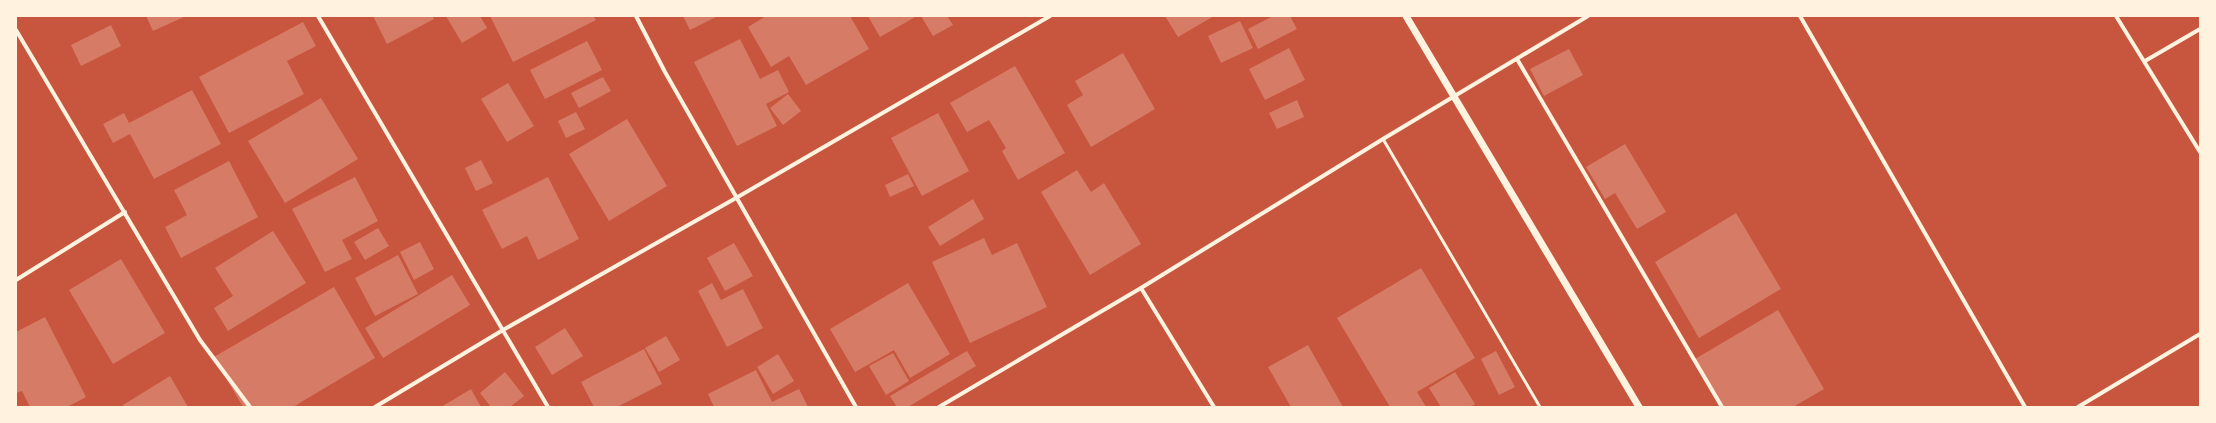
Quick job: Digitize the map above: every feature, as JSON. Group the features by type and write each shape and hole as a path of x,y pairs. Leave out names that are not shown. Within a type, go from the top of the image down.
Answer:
{"street":[{"path":"318,16 548,407"},
{"path":"636,16 665,72 856,407"},
{"path":"375,407 503,330 736,198 1050,16"},
{"path":"1406,16 1639,407"},
{"path":"939,407 1141,288 1383,139 1588,16"},
{"path":"1800,16 2025,407"},
{"path":"2116,16 2200,152"},
{"path":"2145,61 2200,29"},
{"path":"16,30 200,340 250,407"},
{"path":"1517,59 1722,407"},
{"path":"16,280 125,212"},
{"path":"1141,288 1214,407"},
{"path":"2078,407 2200,334"}],"lane":[{"path":"1383,139 1540,407"}],"building":[{"path":"146,16 186,16 153,31"},
{"path":"373,16 432,16 434,19 387,44"},
{"path":"446,16 480,16 487,28 462,43"},
{"path":"490,16 593,16 596,20 513,62"},
{"path":"683,16 718,16 690,30"},
{"path":"766,16 850,16 869,49 806,85 789,56 771,67 748,27"},
{"path":"868,16 917,16 880,37"},
{"path":"921,16 947,16 953,25 933,36"},
{"path":"1165,16 1214,16 1178,37"},
{"path":"1273,16 1290,16 1297,29 1258,49 1248,29"},
{"path":"1240,21 1253,48 1221,63 1208,36"},
{"path":"303,22 316,46 287,61 304,94 229,133 199,77"},
{"path":"111,25 121,46 81,66 71,45"},
{"path":"740,39 760,79 778,70 789,92 766,104 777,126 737,146 694,62"},
{"path":"587,41 602,70 545,99 530,70"},
{"path":"1289,48 1305,80 1265,100 1249,69"},
{"path":"1569,49 1583,75 1544,96 1530,69"},
{"path":"1123,53 1155,109 1091,147 1067,105 1083,95 1075,81"},
{"path":"1015,66 1065,153 1018,180 1002,151 1006,148 989,120 967,132 950,103"},
{"path":"603,77 611,91 579,108 571,93"},
{"path":"508,83 534,126 507,142 481,99"},
{"path":"192,90 221,144 154,179 130,134 113,143 103,124 124,113 129,123"},
{"path":"788,94 801,111 783,125 770,108"},
{"path":"321,98 358,159 285,203 248,141"},
{"path":"1297,100 1304,117 1277,129 1269,113"},
{"path":"576,112 585,129 566,138 558,121"},
{"path":"938,113 969,171 922,196 891,138"},
{"path":"627,119 667,186 609,221 569,154"},
{"path":"1625,144 1666,212 1637,229 1615,193 1605,199 1586,167"},
{"path":"481,160 493,183 476,191 465,168"},
{"path":"229,161 258,217 181,258 165,227 187,215 174,190"},
{"path":"1077,170 1091,192 1104,183 1141,244 1090,275 1041,192"},
{"path":"908,174 914,186 890,197 885,185"},
{"path":"355,177 378,221 342,240 352,259 325,272 292,209"},
{"path":"548,177 579,239 538,260 527,236 502,249 482,210"},
{"path":"973,199 984,219 940,246 928,227"},
{"path":"1736,213 1781,289 1699,338 1655,262"},
{"path":"378,228 389,246 365,260 354,242"},
{"path":"273,231 306,283 228,331 214,308 233,296 215,268"},
{"path":"984,238 992,255 1017,243 1047,307 970,343 932,262"},
{"path":"420,242 434,269 414,280 400,252"},
{"path":"734,243 753,276 725,291 707,258"},
{"path":"398,255 418,294 375,316 355,278"},
{"path":"121,259 165,333 113,364 69,290"},
{"path":"1421,268 1475,358 1417,392 1426,407 1390,407 1337,318"},
{"path":"452,275 470,305 383,358 365,328"},
{"path":"712,283 721,300 743,289 763,328 727,347 698,291"},
{"path":"908,283 950,354 910,378 894,350 855,372 830,329"},
{"path":"334,287 375,358 293,407 243,407 214,357"},
{"path":"1778,310 1824,389 1793,407 1723,407 1695,359"},
{"path":"45,317 86,397 67,407 30,407 22,391 16,393 16,332"},
{"path":"565,328 583,356 552,375 535,347"},
{"path":"666,336 680,360 659,372 645,348"},
{"path":"1308,345 1343,407 1291,407 1268,367"},
{"path":"644,349 662,384 617,407 594,407 581,382"},
{"path":"967,351 976,366 908,407 897,407 890,396"},
{"path":"1496,351 1515,387 1499,395 1481,359"},
{"path":"893,353 909,381 886,395 869,366"},
{"path":"778,354 794,381 773,394 757,367"},
{"path":"756,370 772,402 799,389 808,407 714,407 708,394"},
{"path":"505,372 524,396 510,407 491,407 480,393"},
{"path":"1455,372 1475,404 1470,407 1441,407 1429,388"},
{"path":"170,376 188,407 124,407 123,405"},
{"path":"471,389 481,407 441,407"}]}
